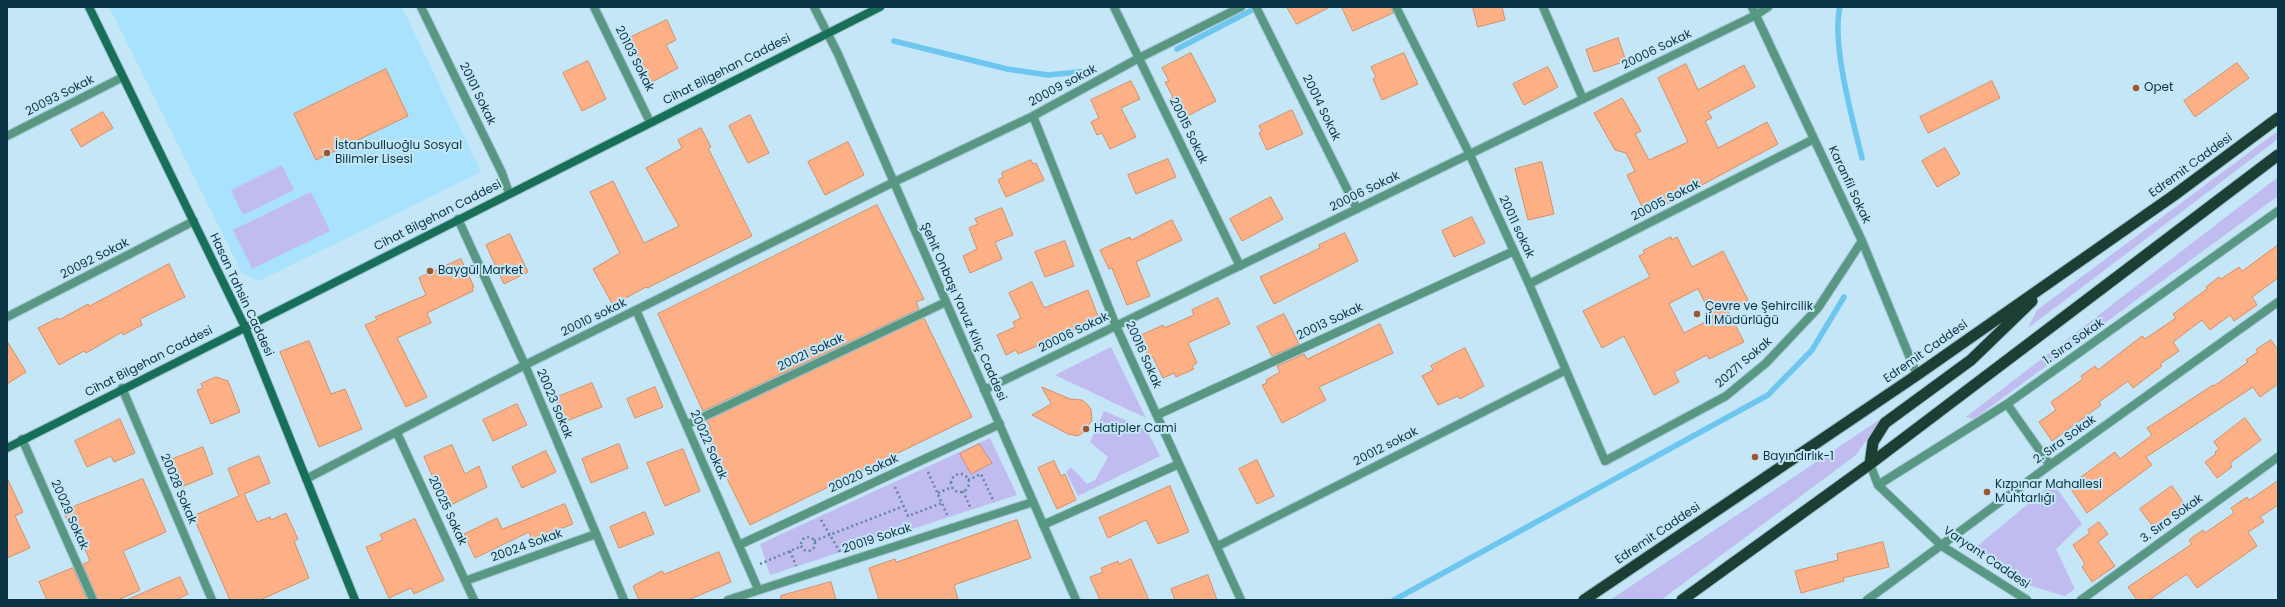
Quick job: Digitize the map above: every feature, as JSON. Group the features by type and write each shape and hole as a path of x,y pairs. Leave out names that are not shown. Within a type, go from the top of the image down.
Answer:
{"highway":[{"name":"Edremit Caddesi","path":"1584,600 1917,375 2278,118"},
{"path":"1682,600 1870,464 2278,155"},
{"path":"1870,464 1873,442 1885,423 1971,360 2058,276"}],"main road":[{"name":"Hasan Tahsin Caddesi","path":"89,7 245,327 355,600"},
{"name":"Cihat Bilgehan Caddesi","path":"7,448 122,388 880,7"}],"street":[{"name":"20101 Sokak","path":"421,7 502,173 510,193"},
{"name":"20103 Sokak","path":"594,7 650,122"},
{"name":"Şehit Onbaşı Yavuz Kılıç Caddesi","path":"814,7 828,33 894,182 1076,600"},
{"name":"20015 Sokak","path":"1114,7 1240,266"},
{"name":"20009 sokak","path":"894,182 1033,116 1139,58 1241,7"},
{"name":"20014 Sokak","path":"1256,7 1357,209"},
{"name":"20011 sokak","path":"1396,7 1470,154 1529,284 1605,461"},
{"path":"1543,7 1583,99"},
{"name":"Karanfil Sokak","path":"1752,7 1862,241 1917,375"},
{"name":"20006 Sokak","path":"984,390 1756,16 1768,7"},
{"name":"20093 Sokak","path":"7,136 123,77"},
{"name":"20016 Sokak","path":"1033,116 1116,326 1218,546 1241,600"},
{"name":"20005 Sokak","path":"1529,284 1814,139"},
{"name":"20010 sokak","path":"306,479 397,433 525,365 894,182"},
{"name":"1. Sıra Sokak","path":"1878,485 2008,404 2278,211"},
{"name":"20023 Sokak","path":"458,219 525,365 624,600"},
{"name":"20092 Sokak","path":"7,317 194,221"},
{"name":"20271 Sokak","path":"1605,461 1726,396 1766,363 1818,308 1862,241"},
{"name":"20013 Sokak","path":"1157,415 1514,251"},
{"name":"20021 Sokak","path":"686,425 946,302"},
{"name":"2. Sıra Sokak","path":"1867,600 2050,465 2278,302"},
{"name":"20022 Sokak","path":"636,310 758,589"},
{"name":"20012 sokak","path":"1218,546 1566,370"},
{"name":"20028 Sokak","path":"122,388 212,600"},
{"path":"2008,404 2050,465"},
{"name":"20020 Sokak","path":"739,545 1000,424"},
{"name":"20025 Sokak","path":"397,433 474,600"},
{"name":"20029 Sokak","path":"22,439 93,600"},
{"name":"3. Sıra Sokak","path":"2080,600 2278,457"},
{"path":"1043,525 1179,464"},
{"name":"Varyant Caddesi","path":"1870,464 1878,485 1942,546 2027,600"},
{"name":"20019 Sokak","path":"728,600 758,589 1033,502"},
{"name":"20024 Sokak","path":"465,581 596,534"}],"path":[{"path":"926,468 949,517"},
{"path":"968,480 981,474 994,502"},
{"path":"955,475 964,475 968,480 968,486 963,491 956,491 952,487 952,479 955,475"},
{"path":"893,483 908,516 942,502"},
{"path":"938,493 952,487"},
{"path":"963,491 972,510"},
{"path":"814,541 904,506"},
{"path":"820,517 840,552"},
{"path":"802,546 802,541 805,538 812,538 814,541"},
{"path":"802,546 806,550 810,550 814,548 814,541"},
{"path":"766,562 802,546"},
{"path":"790,551 796,566"}],"shaded area":[{"name":"İstanbulluoğlu Sosyal Bilimler Lisesi","path":"109,7 402,7 481,172 259,281 242,273"},
{"path":"2278,131 2278,139 2028,328 2037,310"},
{"path":"282,165 294,190 243,215 231,190"},
{"path":"2278,177 2278,196 1974,419 1966,417"},
{"path":"311,192 330,231 252,269 233,230"},
{"path":"1111,347 1146,418 1055,375"},
{"path":"1104,411 1146,429 1160,456 1078,496 1066,472 1071,467 1087,484 1095,480 1108,457 1090,442"},
{"path":"1882,418 1856,455 1661,600 1610,600"},
{"path":"990,438 1017,495 770,575 760,544"},
{"path":"2053,483 2082,524 2056,549 2075,589 2065,596 2028,585 1975,548"}],"building":[{"path":"1287,7 1330,7 1297,24"},
{"path":"1342,7 1391,7 1393,13 1353,31"},
{"path":"1473,7 1502,7 1505,20 1478,27"},
{"path":"667,20 676,40 666,45 678,68 650,83 629,38"},
{"path":"1618,38 1626,61 1594,72 1586,50"},
{"path":"1191,53 1216,101 1180,120 1170,99 1173,97 1165,82 1169,81 1162,68"},
{"path":"1404,53 1418,84 1382,100 1373,79 1376,77 1371,67"},
{"path":"588,61 606,99 582,111 563,73"},
{"path":"2237,63 2249,78 2195,117 2184,101"},
{"path":"1686,64 1698,90 1744,65 1755,87 1708,112 1712,118 1705,121 1718,148 1767,122 1778,144 1646,215 1627,175 1635,171 1626,153 1615,150 1594,113 1622,98 1641,131 1635,134 1649,160 1688,142 1658,78"},
{"path":"1548,67 1558,87 1524,105 1513,84"},
{"name":"İstanbulluoğlu Sosyal Bilimler Lisesi","path":"386,69 408,116 316,160 294,114"},
{"path":"1131,81 1140,99 1121,108 1136,137 1110,149 1102,133 1097,135 1091,122 1099,118 1091,100"},
{"path":"1992,81 2000,98 1928,133 1920,117"},
{"path":"1292,110 1303,134 1267,150 1259,133 1262,131 1259,126"},
{"path":"103,112 113,128 81,147 71,130"},
{"path":"750,115 769,153 748,163 729,126"},
{"path":"701,128 711,147 708,148 752,236 647,288 646,287 613,305 593,269 620,253 590,192 613,181 644,243 679,226 646,168 682,148 678,140"},
{"path":"848,142 864,175 825,195 808,162"},
{"path":"1945,148 1960,174 1937,187 1922,161"},
{"path":"1168,159 1176,177 1136,194 1128,175"},
{"path":"1031,160 1033,164 1036,163 1044,180 1006,197 998,180 1003,177 1002,173"},
{"path":"1542,162 1554,214 1528,220 1515,169"},
{"path":"1271,197 1283,219 1242,241 1230,219"},
{"path":"877,205 924,299 916,302 919,309 703,411 658,314"},
{"path":"1002,208 1013,235 995,242 1002,259 970,273 963,256 977,249 969,228 978,224 975,219"},
{"path":"1472,217 1485,243 1454,257 1442,231"},
{"path":"1172,220 1182,240 1136,262 1150,296 1127,305 1112,268 1109,269 1100,250 1130,237 1131,240"},
{"path":"1345,233 1358,261 1274,304 1260,277 1320,248 1319,245"},
{"path":"510,234 528,272 504,284 486,245"},
{"path":"1671,237 1672,240 1677,237 1692,267 1723,251 1748,300 1728,311 1744,342 1709,359 1707,355 1674,372 1679,382 1654,395 1624,336 1602,348 1583,311 1650,277 1639,256 1645,253 1643,251","holes":["1698,289 1713,318 1684,333 1669,304"]},
{"path":"1065,241 1074,266 1045,277 1035,252"},
{"path":"2278,245 2278,278 2252,297 2257,305 2234,321 2230,315 2210,330 2202,320 2173,342 2179,351 2160,364 2162,366 2133,388 2128,381 2099,402 2101,405 2052,441 2039,422 2056,410 2051,402 2083,379 2081,376 2095,366 2098,370 2142,336 2145,339 2176,318 2173,314 2207,289 2206,287 2219,277 2221,279 2239,267 2242,271"},
{"path":"461,259 474,287 472,287 473,291 427,313 431,323 397,338 427,397 406,407 365,325 377,320 375,317 426,295 419,278"},
{"path":"169,264 185,297 140,319 142,325 123,335 122,332 86,353 84,351 59,365 38,328 58,318 59,320 88,304 89,306"},
{"path":"1032,282 1044,308 1088,290 1099,319 1018,354 1016,350 1006,355 997,335 1015,327 1013,322 1021,318 1009,293"},
{"path":"1218,298 1230,324 1188,343 1197,363 1192,366 1194,369 1176,377 1174,373 1163,378 1153,357 1149,359 1139,336 1163,325 1164,328 1194,315 1192,310"},
{"path":"1284,314 1299,344 1272,356 1257,327"},
{"path":"924,318 972,417 750,525 704,432 711,428 707,421"},
{"path":"1380,324 1393,353 1319,387 1326,400 1282,423 1262,385 1267,383 1266,380 1280,372 1277,366 1304,354 1307,359"},
{"path":"2271,340 2278,350 2278,384 2260,397 2253,387 2146,457 2152,465 2087,513 2069,486 2115,452 2120,459 2152,435 2147,428 2213,385 2214,386 2248,362 2246,360 2258,352 2256,350"},
{"path":"7,341 26,372 7,384"},
{"path":"309,341 331,394 345,389 362,429 319,447 280,352"},
{"path":"1465,348 1484,386 1460,399 1458,396 1438,405 1422,376 1433,370 1431,366"},
{"path":"216,377 228,381 240,412 211,424 197,390 203,388 201,384"},
{"path":"592,383 602,407 564,422 555,398"},
{"path":"655,387 663,407 635,418 627,399"},
{"path":"1042,387 1070,399 1082,400 1087,404 1091,409 1092,420 1085,431 1078,436 1068,434 1032,415 1051,404"},
{"path":"517,404 527,425 493,441 483,420"},
{"path":"2245,418 2261,440 2230,463 2232,467 2217,478 2205,462 2216,454 2215,452 2219,449 2214,442"},
{"path":"120,419 135,453 114,462 111,456 87,467 75,441"},
{"path":"619,444 628,468 591,483 582,459"},
{"path":"979,444 992,463 971,474 960,454"},
{"path":"452,445 465,474 479,466 487,487 449,506 436,479 434,480 424,457"},
{"path":"203,447 213,474 179,488 168,461"},
{"path":"683,449 700,491 665,506 647,463"},
{"path":"546,451 556,472 522,488 512,467"},
{"path":"259,456 270,483 244,494 257,522 270,517 271,520 286,513 298,539 294,541 309,578 260,600 230,600 193,516 239,496 228,469"},
{"path":"1257,460 1274,496 1257,504 1239,469"},
{"path":"1054,461 1061,476 1065,474 1076,500 1057,509 1038,468"},
{"path":"7,478 23,512 15,516 30,548 7,558"},
{"path":"143,479 166,532 123,551 140,590 118,600 98,600 83,564 90,561 75,525 70,527 63,511"},
{"path":"2278,481 2278,505 2260,517 2264,522 2248,532 2257,546 2197,588 2187,574 2149,600 2137,600 2128,587 2192,544 2189,540 2203,530 2205,533 2234,513 2231,508 2247,497 2249,500"},
{"path":"1170,486 1189,532 1158,544 1146,520 1108,538 1099,518"},
{"path":"2172,486 2185,505 2154,528 2140,509"},
{"path":"565,504 573,524 532,540 529,532 475,558 464,534 497,518 502,529"},
{"path":"645,512 654,534 619,548 610,527"},
{"path":"415,519 444,580 414,594 411,588 389,598 366,547 383,540 380,535"},
{"path":"1017,520 1031,558 954,585 958,600 879,600 869,568 895,559 896,562"},
{"path":"2099,522 2108,534 2098,542 2115,566 2092,582 2082,567 2085,564 2073,545 2090,533 2088,530"},
{"path":"1883,542 1889,567 1843,578 1844,581 1801,593 1795,571 1838,560 1837,554"},
{"path":"719,552 731,582 688,600 639,600 633,586 662,571 664,574"},
{"path":"1131,559 1149,600 1100,600 1090,577 1103,572 1101,568 1118,561 1119,564"},
{"path":"73,568 87,600 47,600 39,582"},
{"path":"1208,575 1217,600 1175,600 1171,589"},
{"path":"180,577 188,594 176,600 127,600"},
{"path":"831,582 836,600 781,600 781,596"}],"waterway":[{"path":"1177,49 1258,7"},
{"path":"1840,7 1838,41 1844,82 1862,158"},
{"path":"894,41 1007,69 1048,75 1089,71"},
{"path":"1394,600 1768,395 1812,350 1844,297"}],"place":[{"name":"Opet","path":"2136,88"},
{"name":"İstanbulluoğlu Sosyal Bilimler Lisesi","path":"327,153"},
{"name":"Baygül Market","path":"430,271"},
{"name":"Çevre ve Şehircilik İl Müdürlüğü","path":"1697,314"},
{"name":"Hatipler Cami","path":"1086,429"},
{"name":"Bayındırlık-1","path":"1755,457"},
{"name":"Kızpınar Mahallesi Muhtarlığı","path":"1987,492"}]}
